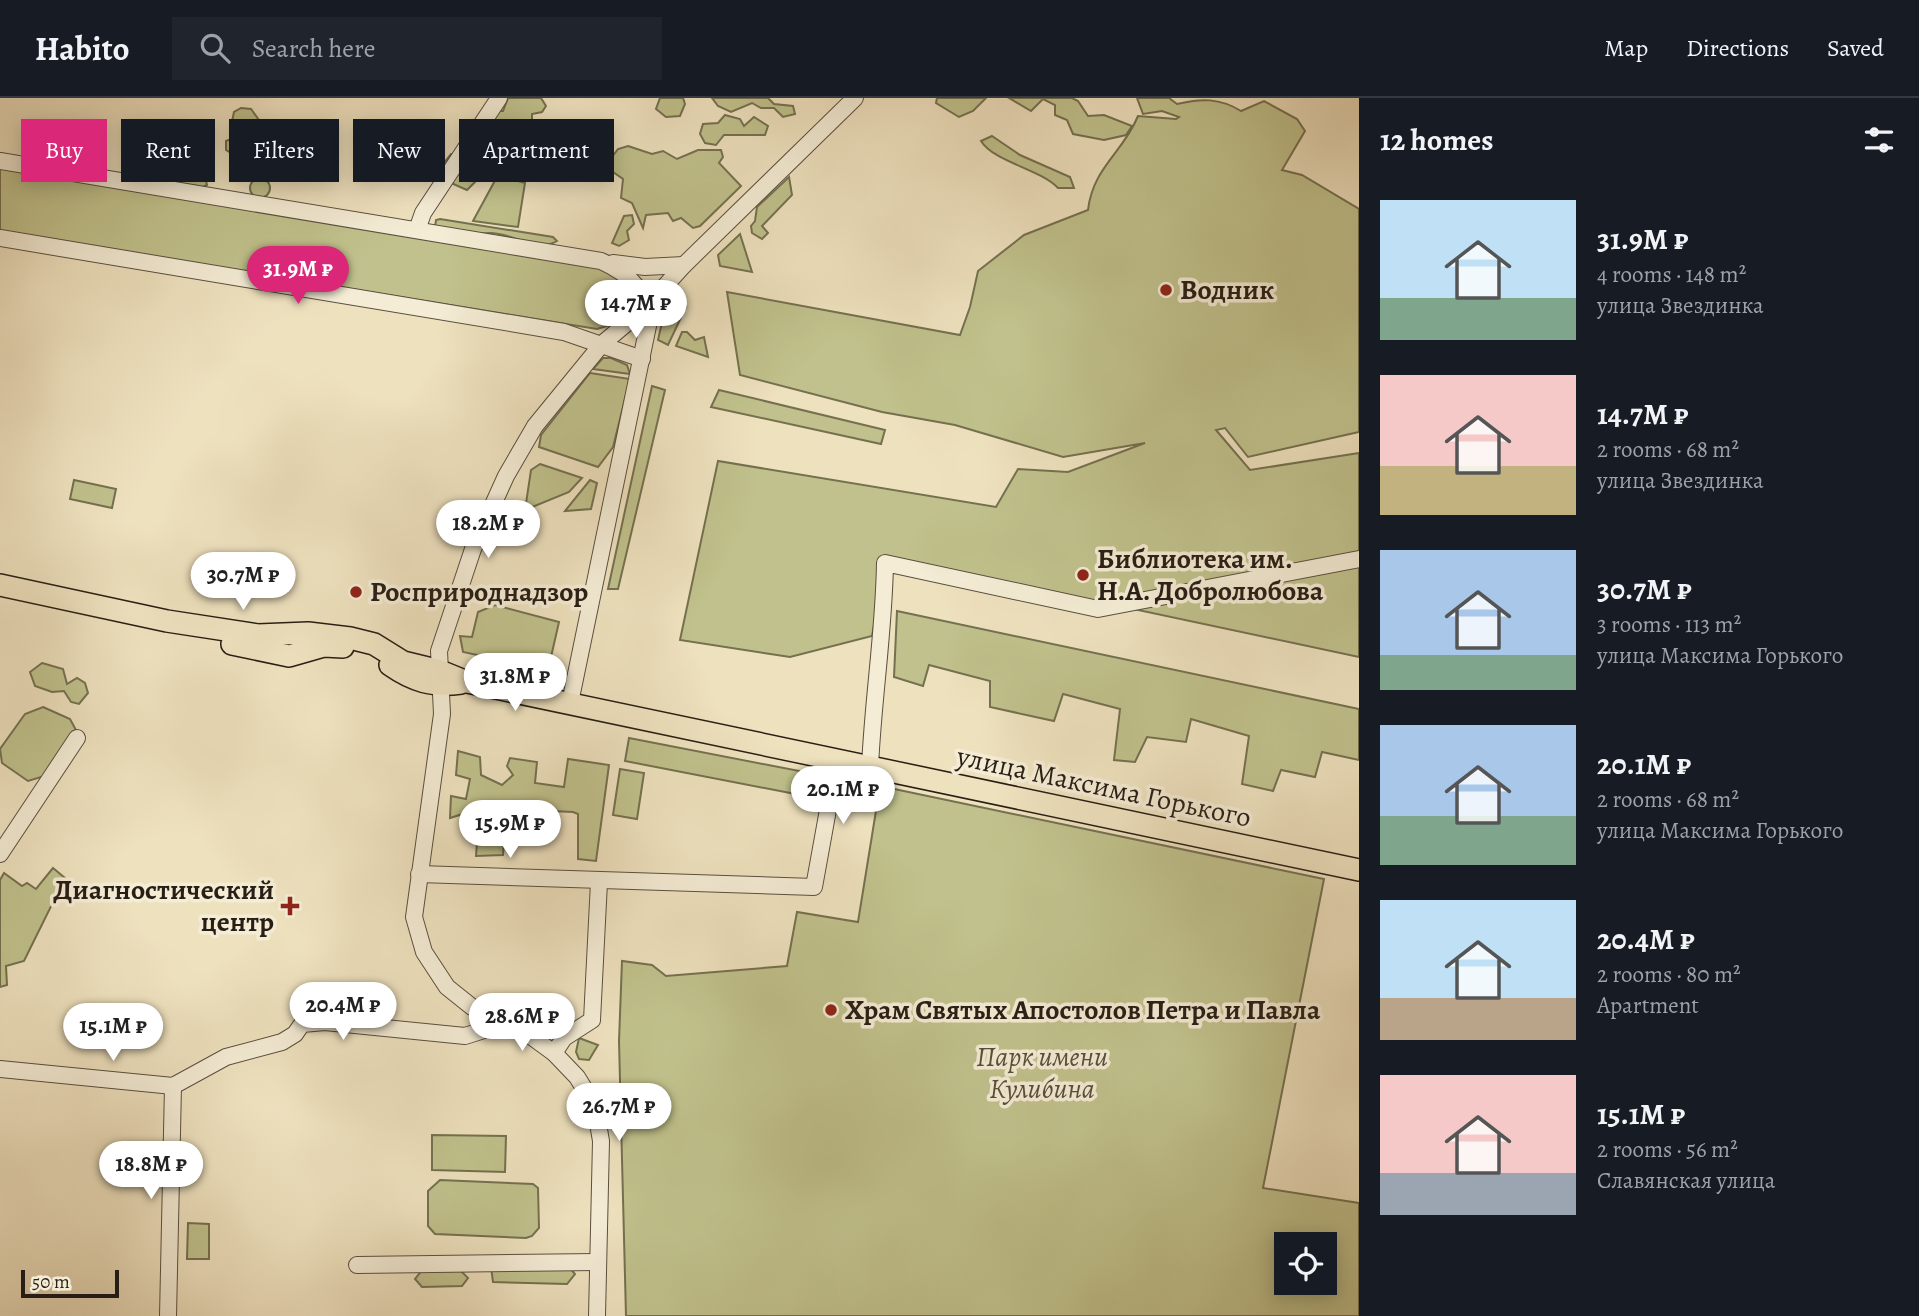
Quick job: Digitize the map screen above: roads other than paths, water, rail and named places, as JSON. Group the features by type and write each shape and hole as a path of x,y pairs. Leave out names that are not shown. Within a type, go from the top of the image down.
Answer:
{"main road":[{"name":"улица Максима Горького","path":"0,585 289,656 337,645 386,662 417,682 441,678 467,682 1359,870"},
{"name":"улица Максима Горького","path":"0,598 134,619"}],"street":[{"path":"417,230 423,213 499,98"},
{"path":"597,1316 601,1141 595,1106 577,1077 554,1053 517,1026 472,1007 447,987 424,952 414,917 442,714 439,651 473,549 506,476 535,426 602,344 646,307 684,265 855,98"},
{"path":"0,161 601,261 645,267 684,265"},
{"path":"0,238 564,332 642,359"},
{"path":"570,703 648,326 646,307 633,279 624,271 601,261"},
{"path":"870,766 873,691 884,614 885,564 1098,609 1359,559"},
{"path":"0,854 78,738"},
{"path":"419,874 814,887 837,760"},
{"path":"554,1053 564,1038 592,1020 599,882"},
{"path":"0,1069 173,1086 226,1057 282,1042 295,1034 302,1024 325,1022 465,1036 506,1023"},
{"path":"168,1316 173,1086"},
{"path":"357,1265 598,1262"}],"place":[{"name":"Водник","path":"1166,290"},
{"name":"Библиотека им. Н.А. Добролюбова","path":"1083,575"},
{"name":"Росприроднадзор","path":"356,592"},
{"name":"Диагностический центр","path":"290,906"},
{"name":"Храм Святых Апостолов Петра и Павла","path":"831,1010"}],"park label":[{"name":"Парк имени Кулибина","path":"1042,1073"}]}
